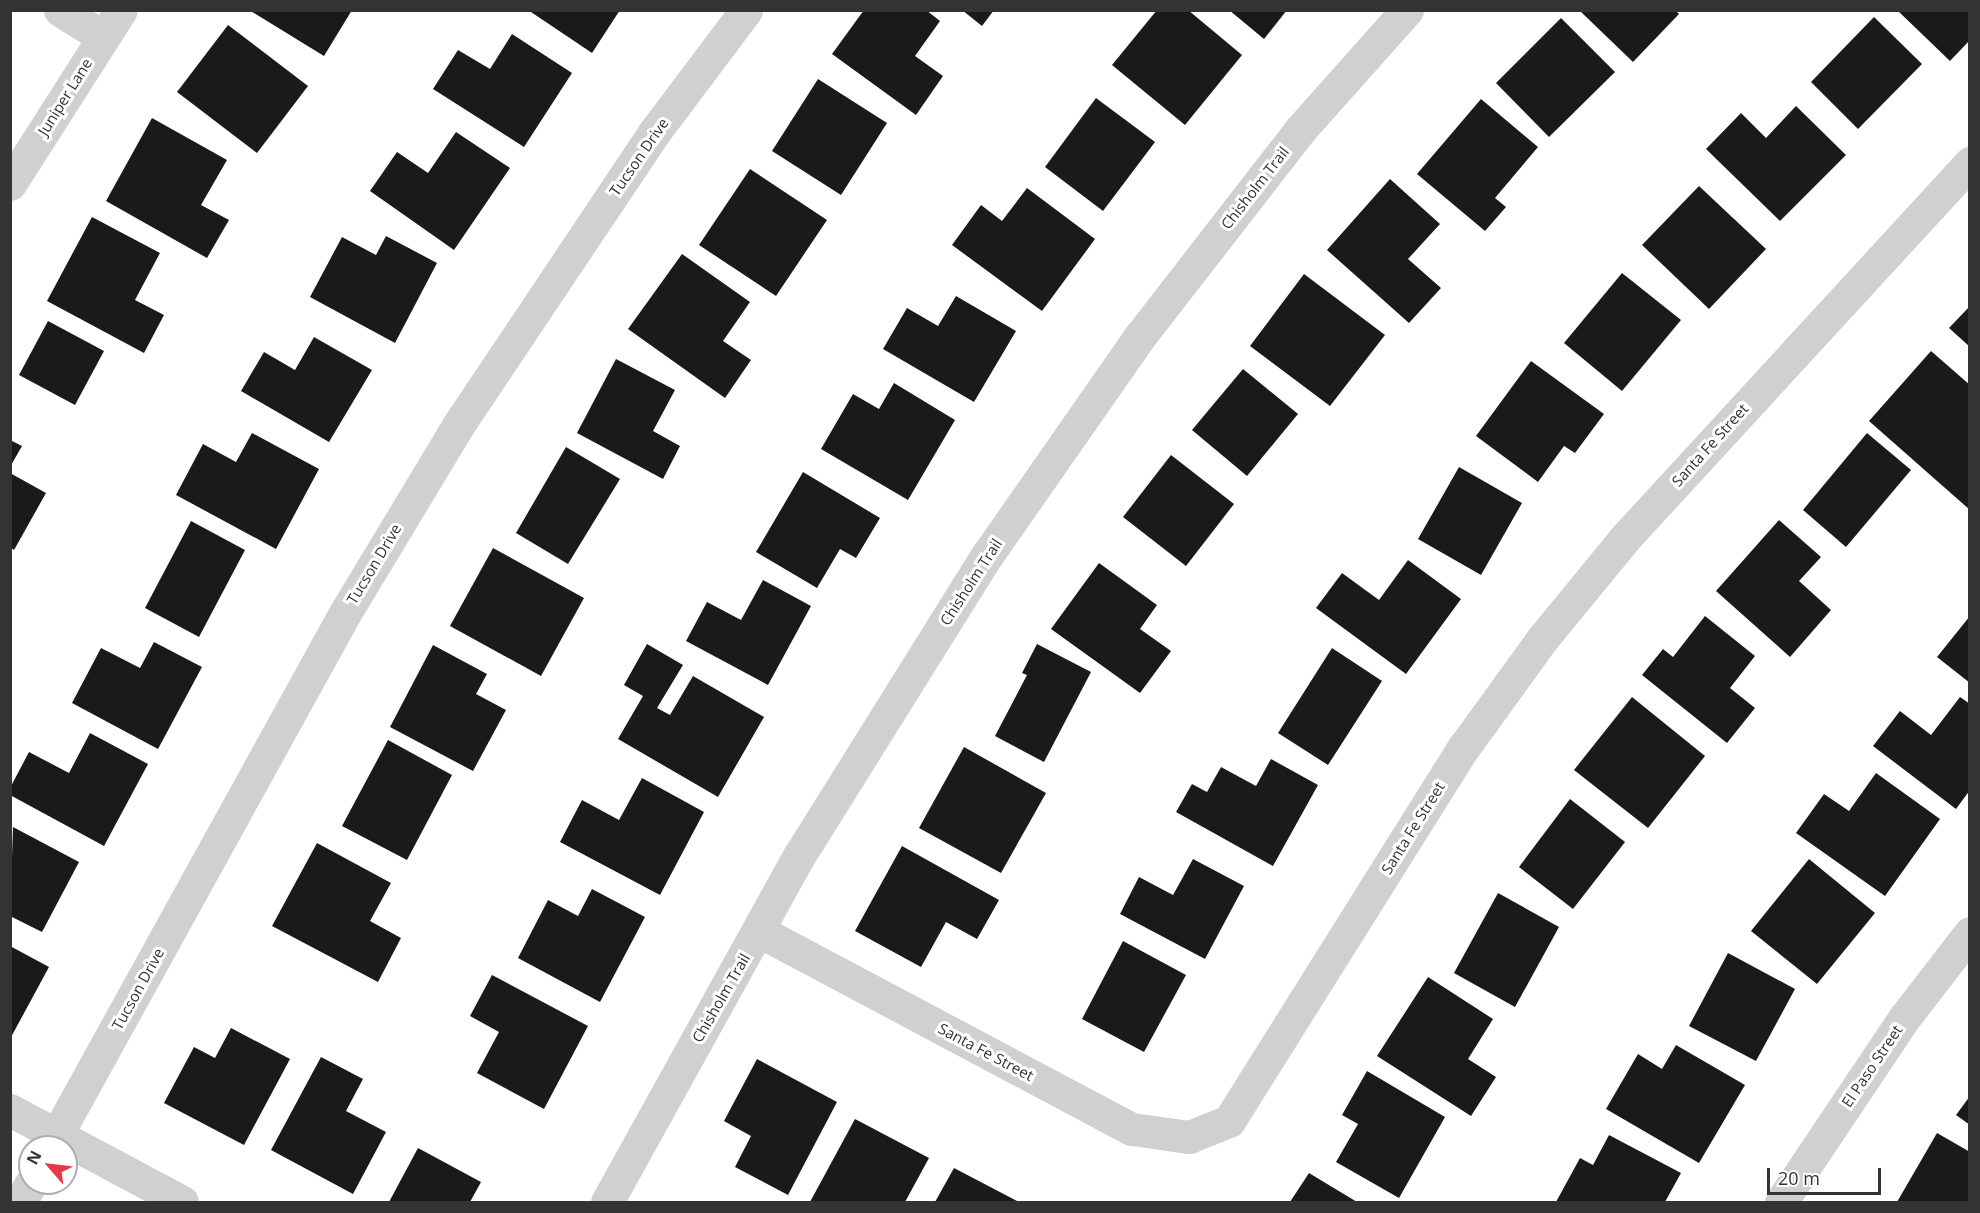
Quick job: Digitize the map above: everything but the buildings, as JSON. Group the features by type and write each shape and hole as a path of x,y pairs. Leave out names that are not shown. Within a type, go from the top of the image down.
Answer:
{"street":[{"path":"60,10 103,37"},
{"name":"Juniper Lane","path":"10,184 121,10"},
{"name":"Tucson Drive","path":"56,1135 345,613 459,424 653,134 746,10"},
{"name":"Chisholm Trail","path":"607,1203 799,856 988,554 1141,334 1300,130 1407,10"},
{"name":"Santa Fe Street","path":"759,931 1132,1129 1189,1137 1229,1121 1464,747 1543,638 1625,538 1970,163"},
{"name":"El Paso Street","path":"1781,1203 1905,1017 1970,933"},
{"path":"10,1110 45,1135"},
{"path":"78,1153 182,1203"}]}
